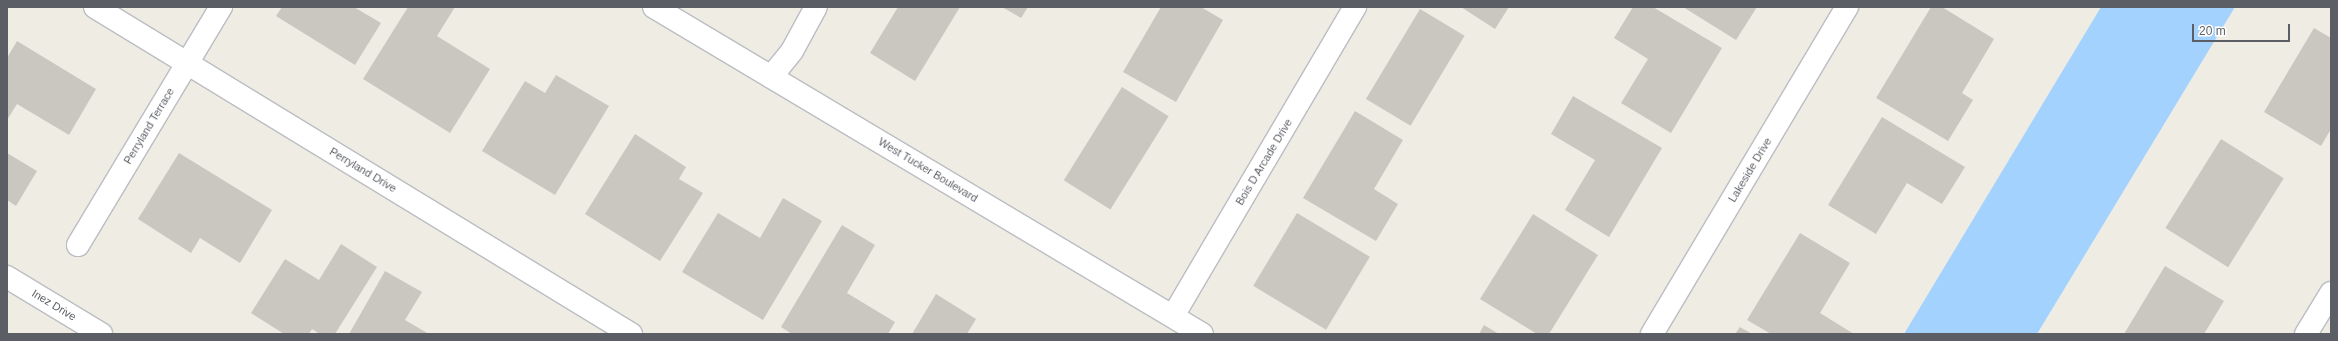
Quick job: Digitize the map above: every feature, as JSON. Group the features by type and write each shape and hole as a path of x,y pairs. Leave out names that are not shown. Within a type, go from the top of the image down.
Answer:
{"street":[{"name":"Perryland Drive","path":"95,7 631,334"},
{"name":"Perryland Terrace","path":"78,244 221,7"},
{"name":"West Tucker Boulevard","path":"654,7 1202,334"},
{"path":"771,77 792,51 816,7"},
{"name":"Bois D Arcade Drive","path":"1173,316 1355,7"},
{"name":"Lakeside Drive","path":"1652,334 1847,7"},
{"name":"Inez Drive","path":"7,277 101,334"},
{"path":"2306,334 2331,293"}],"water":[{"path":"2101,7 2235,7 2037,334 1904,334"}],"building":[{"path":"282,7 354,7 381,23 355,65 276,16"},
{"path":"408,7 455,7 437,36 490,69 450,133 363,79"},
{"path":"898,7 960,7 915,81 870,53"},
{"path":"1002,7 1028,7 1021,18"},
{"path":"1161,7 1201,7 1223,20 1176,102 1123,72"},
{"path":"1461,7 1509,7 1495,29"},
{"path":"1633,7 1653,7 1722,48 1671,133 1621,103 1648,59 1614,38"},
{"path":"1683,7 1757,7 1736,40"},
{"path":"1931,7 1942,7 1994,39 1962,93 1973,100 1948,141 1876,98"},
{"path":"1420,9 1465,36 1410,126 1366,99"},
{"path":"2314,28 2331,38 2331,129 2321,146 2264,112"},
{"path":"17,41 96,89 69,135 17,104 7,120 7,58"},
{"path":"556,75 609,106 555,195 482,151 525,81 545,93"},
{"path":"1122,87 1169,116 1110,209 1064,180"},
{"path":"1573,96 1662,148 1609,237 1565,210 1595,160 1551,134"},
{"path":"1355,111 1403,140 1374,189 1398,204 1376,241 1303,198"},
{"path":"1882,117 1965,167 1942,204 1907,183 1876,234 1828,205"},
{"path":"635,134 686,167 679,179 703,193 660,261 585,214"},
{"path":"2221,139 2284,178 2228,267 2165,228"},
{"path":"7,153 37,171 16,206 7,200"},
{"path":"179,153 272,210 240,263 200,238 191,253 138,219"},
{"path":"783,198 822,221 763,320 682,272 718,213 760,238"},
{"path":"1297,213 1370,257 1326,330 1253,286"},
{"path":"1533,214 1598,255 1549,334 1537,334 1480,299"},
{"path":"842,225 875,245 847,293 895,322 888,334 792,334 781,327"},
{"path":"1800,233 1850,263 1820,313 1854,334 1771,334 1747,320"},
{"path":"341,244 377,267 335,334 320,334 312,329 309,334 284,334 251,313 285,259 319,280"},
{"path":"2165,266 2224,301 2204,334 2124,334"},
{"path":"385,271 422,292 405,320 429,334 349,334"},
{"path":"936,294 976,319 967,334 912,334"},
{"path":"1484,325 1499,334 1479,334"},
{"path":"1740,327 1752,334 1735,334"}]}
